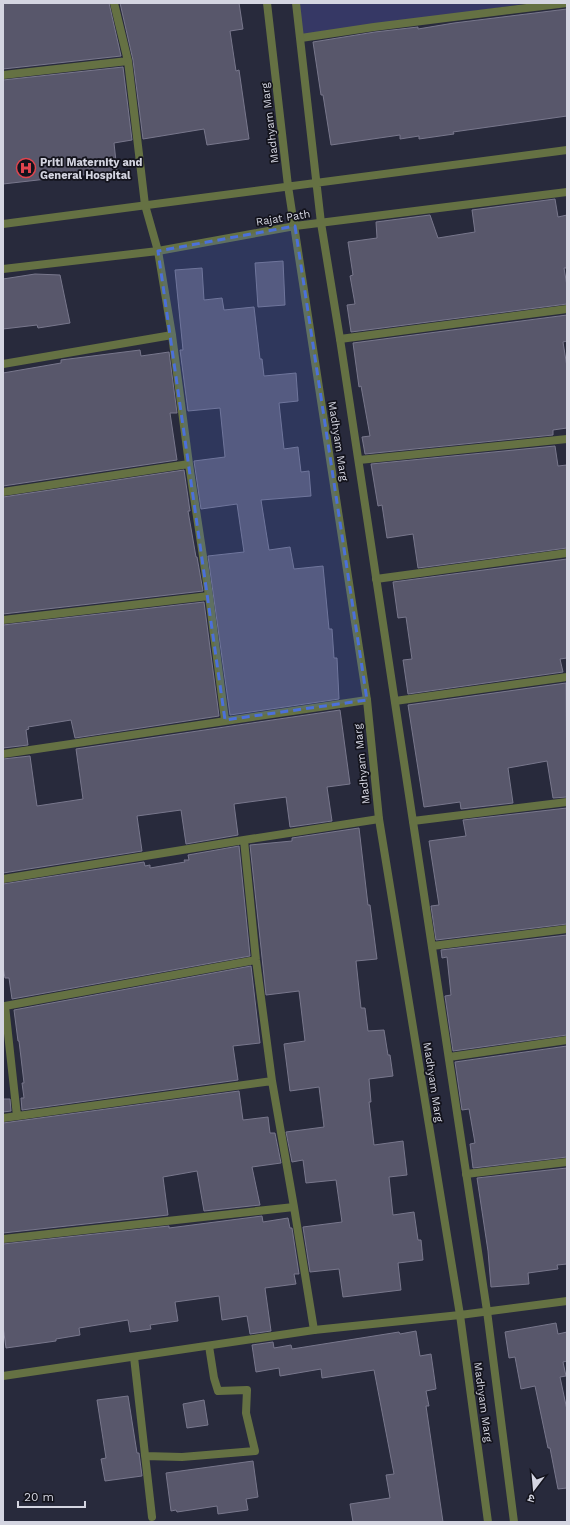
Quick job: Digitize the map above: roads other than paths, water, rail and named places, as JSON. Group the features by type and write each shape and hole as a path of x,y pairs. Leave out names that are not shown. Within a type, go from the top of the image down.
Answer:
{"street":[{"path":"114,3 128,61 145,205 158,251 172,335 188,464 209,596 226,720"},
{"name":"Madhyam Marg","path":"267,3 288,186 367,700 379,819 460,1315 488,1522"},
{"name":"Madhyam Marg","path":"296,3 321,223 340,339 487,1311 514,1522"},
{"path":"301,38 374,27 567,3"},
{"path":"3,75 128,61"},
{"path":"3,224 567,150"},
{"name":"Rajat Path","path":"3,269 158,251 294,226 567,192"},
{"path":"340,339 567,309"},
{"path":"3,364 172,335"},
{"path":"358,460 567,439"},
{"path":"3,492 188,464"},
{"path":"376,579 567,553"},
{"path":"3,620 209,596"},
{"path":"395,701 567,677"},
{"path":"3,754 367,700"},
{"path":"413,821 567,802"},
{"path":"3,879 379,819"},
{"path":"244,840 256,960 272,1081 314,1330"},
{"path":"432,946 567,929"},
{"path":"17,1116 5,1006 256,960"},
{"path":"449,1057 567,1040"},
{"path":"3,1118 272,1081"},
{"path":"466,1174 567,1162"},
{"path":"3,1239 294,1207"},
{"path":"3,1376 314,1330 460,1315 567,1301"},
{"path":"145,1456 182,1457 255,1451 246,1413 247,1390 218,1391 214,1378 209,1346"},
{"path":"134,1357 152,1517"}],"place":[{"name":"Priti Maternity and General Hospital","path":"26,168"}]}
